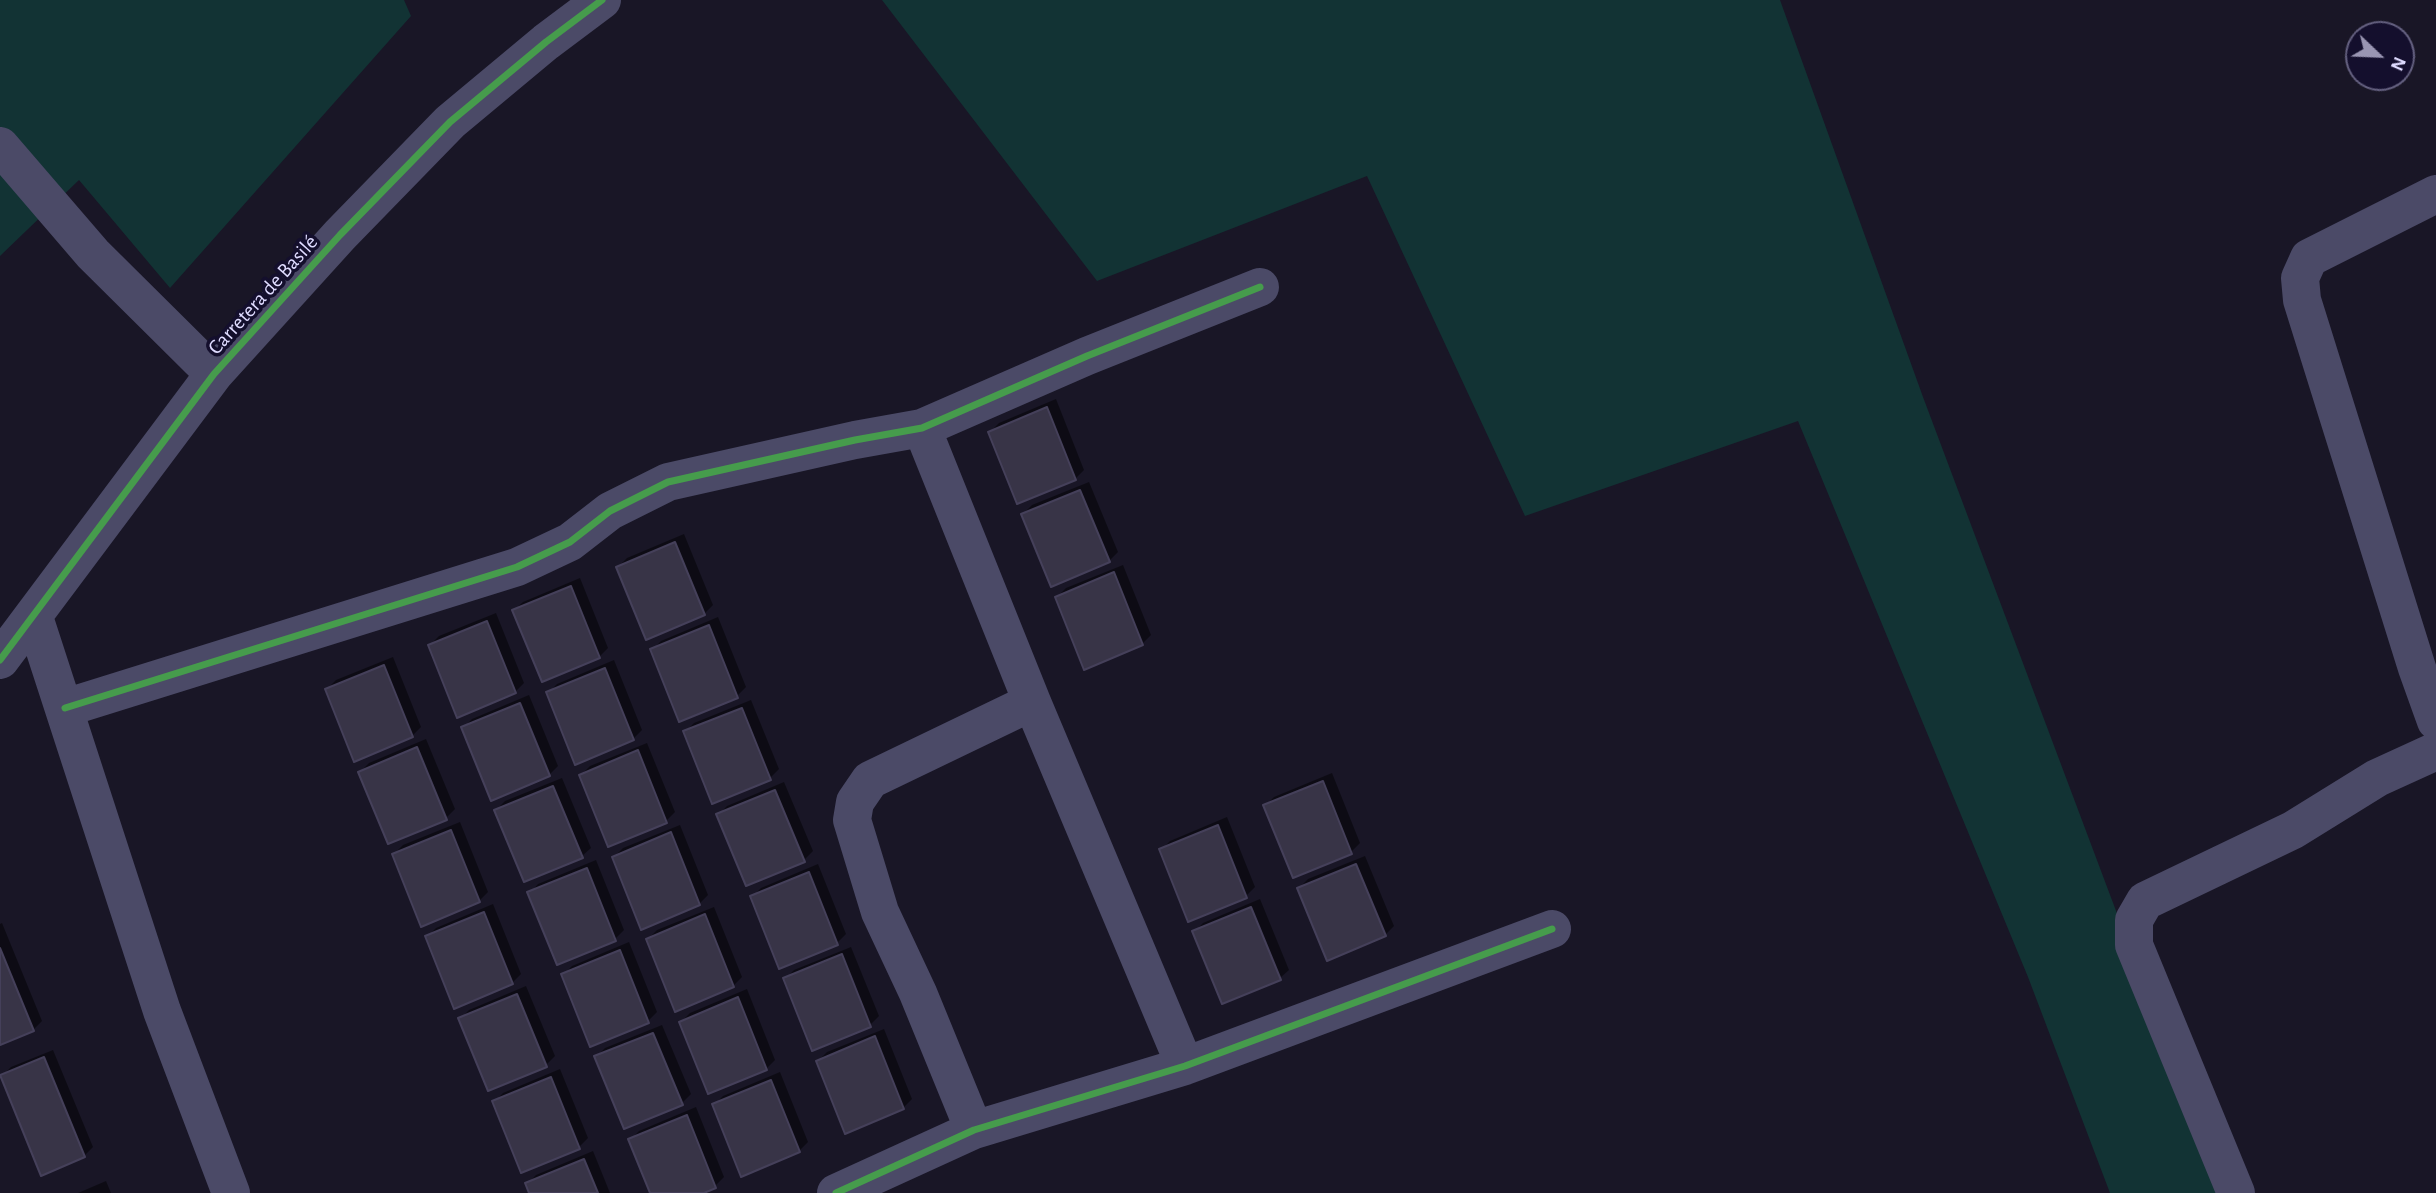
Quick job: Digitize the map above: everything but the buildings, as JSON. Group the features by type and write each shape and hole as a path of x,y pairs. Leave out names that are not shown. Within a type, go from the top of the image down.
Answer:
{"street":[{"name":"Carretera de Basilé","path":"0,660 214,374 340,235 450,122 602,0"},
{"path":"0,146 93,254 214,374"},
{"path":"2436,194 2309,258 2300,278 2306,313 2436,721"},
{"path":"65,708 517,567 570,542 610,511 668,482 855,440 922,428 1087,356 1260,287"},
{"path":"922,428 1032,702 1185,1066"},
{"path":"34,617 162,1012 231,1193"},
{"path":"974,1129 918,993 880,912 852,820 853,811 855,802 870,780 1032,702"},
{"path":"2236,1193 2134,945 2134,920 2145,901 2293,830 2377,778 2436,751"},
{"path":"836,1193 974,1129 1185,1066 1552,929"}],"green space":[{"path":"0,0 404,0 411,16 170,288 79,180 0,256"},
{"path":"882,0 1780,0 1923,397 2222,1193 2110,1193 2028,977 1798,421 1525,516 1367,176 1097,281"}],"cycle path":[{"path":"0,660 214,374 340,235 450,122 546,42 602,0"},
{"path":"65,708 517,567 570,542 610,511 668,482 855,440 922,428 1087,356 1260,287"},
{"path":"836,1193 974,1130 1185,1066 1552,929"}]}
